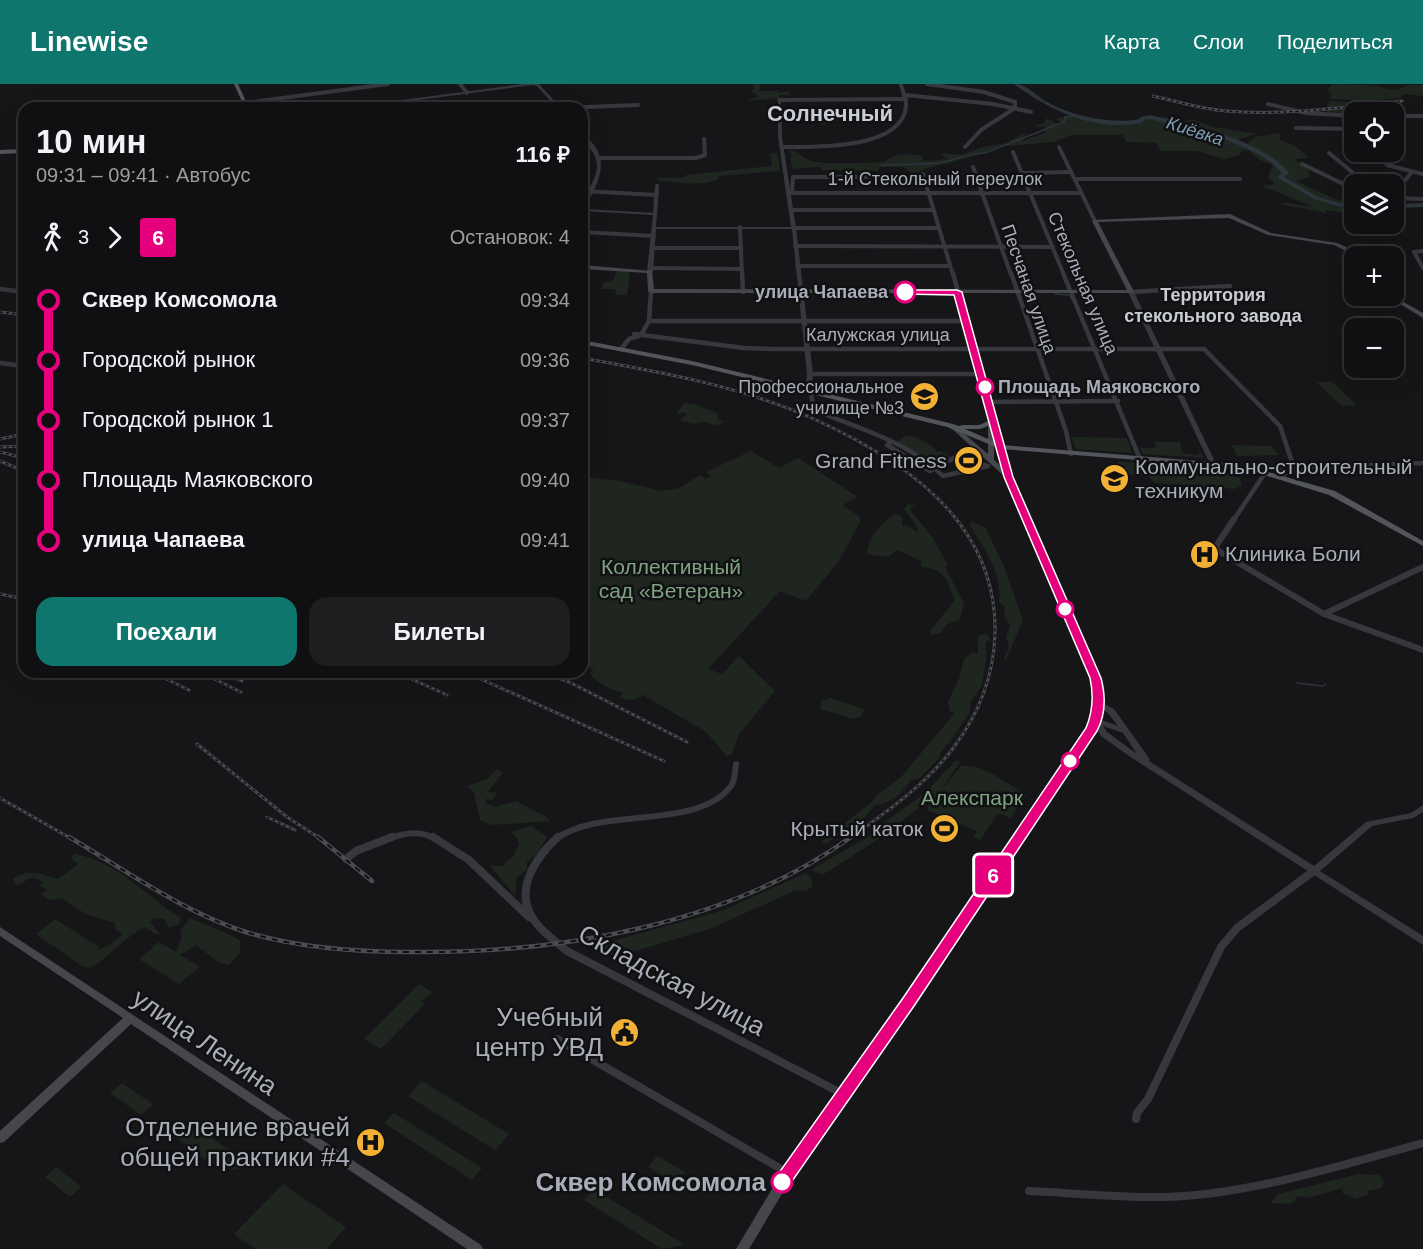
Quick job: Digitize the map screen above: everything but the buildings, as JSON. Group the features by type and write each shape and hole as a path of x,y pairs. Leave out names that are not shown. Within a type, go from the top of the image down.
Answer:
{"main road":[{"path":"236,84 245,102"},
{"path":"0,153 18,152"},
{"path":"588,267 651,270 651,291 1131,292 1095,221 1230,216 1270,234 1335,244 1344,248"},
{"path":"742,1249 788,1173 910,1000 1096,721 1099,704 1095,678 1008,477 957,292"},
{"path":"1404,304 1423,316"},
{"path":"588,343 951,425 1001,447 1213,464 1282,475 1332,493 1423,544"},
{"path":"989,463 992,442 991,411"},
{"path":"951,425 980,427 991,422"},
{"path":"951,425 989,463 1008,477"},
{"name":"улица Ленина","path":"0,931 477,1249"},
{"path":"0,1138 129,1019"}],"street":[{"path":"266,102 388,84"},
{"path":"460,84 467,93"},
{"path":"411,102 534,84 538,85 554,102"},
{"path":"783,148 840,145 881,136 902,123 908,110 906,97 900,84"},
{"path":"927,84 984,92 1012,100 1015,102 1015,108"},
{"path":"989,463 981,465 965,452 930,471 886,445 890,442 814,410 811,394 808,391 810,374 790,193 779,127 778,100 906,97 1015,108 1031,112"},
{"path":"1268,104 1306,113 1344,115"},
{"path":"588,107 638,105"},
{"path":"965,147 968,138 1015,108"},
{"path":"1404,116 1423,116"},
{"path":"1296,128 1344,129"},
{"path":"600,158 696,158 705,155 704,139"},
{"path":"588,142 600,158 599,176 588,197"},
{"path":"1059,147 1095,221"},
{"name":"Стекольная улица","path":"1014,152 1140,459"},
{"path":"1329,153 1354,174"},
{"path":"1384,162 1387,165 1423,174"},
{"path":"1302,164 1344,184"},
{"name":"Песчаная улица","path":"973,168 1071,454"},
{"path":"1022,173 1071,172"},
{"path":"1404,182 1412,172"},
{"path":"923,174 957,292"},
{"path":"790,193 793,177 901,177 912,182 926,183"},
{"path":"1075,179 1240,180"},
{"path":"657,186 651,270 742,269"},
{"path":"591,191 657,195"},
{"name":"1-й Стекольный переулок","path":"790,193 1081,193"},
{"path":"1404,198 1423,199"},
{"path":"588,209 655,214"},
{"path":"791,210 933,210"},
{"path":"740,227 743,292"},
{"path":"655,228 939,228"},
{"path":"588,232 654,236"},
{"path":"795,246 1053,247"},
{"path":"653,248 741,248"},
{"path":"1423,251 1414,252 1423,268"},
{"path":"797,266 950,266"},
{"path":"1213,464 1131,292 1230,286"},
{"path":"0,290 18,292"},
{"path":"621,349 629,339 641,335 650,321 651,291"},
{"path":"650,321 966,321"},
{"name":"Калужская улица","path":"634,334 744,348 1204,350 1280,426 1295,467"},
{"path":"0,363 18,365"},
{"path":"810,374 981,375"},
{"path":"988,402 1118,401"},
{"path":"936,467 943,476 989,463"},
{"path":"1295,467 1282,475 1280,465 1295,467 1423,463"},
{"path":"1265,473 1216,546 1217,550 1324,614 1423,650"},
{"path":"1324,614 1423,567"},
{"path":"1099,704 1111,711 1149,764"},
{"path":"1096,721 1127,735"},
{"path":"1096,721 1108,737"},
{"path":"1088,735 1108,737 1117,742 1423,941"},
{"path":"1117,742 1125,742 1127,735"},
{"path":"530,917 525,887 533,868 545,850 562,834 583,825 698,808 727,793 737,776 736,764"},
{"path":"1136,1119 1137,1113 1148,1099 1221,947 1236,928 1315,870 1369,824 1413,815 1423,808"},
{"name":"Складская улица","path":"346,859 356,851 404,833 429,835 469,860 569,952 843,1094"},
{"path":"557,1039 788,1173"},
{"path":"1029,1191 1167,1197 1211,1192 1278,1181 1423,1143"}],"green space":[{"path":"751,84 761,84 759,91 781,91 777,92 779,93 788,91 791,95 747,101 758,96 750,91 754,89"},
{"path":"1333,84 1368,85 1396,90 1408,85 1423,85 1423,96 1404,94 1401,98 1363,101 1330,99 1331,94 1327,90"},
{"path":"1329,101 1350,102 1344,102 1344,114 1327,113"},
{"path":"813,109 831,109 834,113 841,113 837,121 820,125"},
{"path":"1066,116 1122,123 1144,117 1184,121 1192,119 1210,126 1257,134 1239,139 1246,144 1255,137 1280,133 1280,140 1294,145 1309,158 1294,159 1308,169 1310,177 1296,181 1344,201 1344,213 1325,210 1327,213 1284,205 1280,202 1313,207 1262,186 1275,184 1268,178 1273,164 1259,160 1249,151 1240,150 1242,151 1240,155 1224,159 1197,151 1161,151 1156,143 1126,142 1123,135 1072,135 1053,142 997,147 979,155 924,169 919,172 921,179 903,167 879,167 878,171 822,170 821,167 792,169 790,157 792,156 788,150 809,160 824,163 885,162 902,154 922,156 924,161 948,159 942,156 942,153 960,155 983,147 1007,143 1025,132 1023,141 1046,132 1043,131 1045,127 1034,126 1044,123 1047,118 1059,125 1064,123 1055,119"},
{"path":"778,154 780,171 718,176 718,179 711,182 697,184 659,181 657,177 684,178 686,175 771,166 772,161 769,155"},
{"path":"617,271 630,272 627,295 617,295 615,289 601,289 603,283 613,280"},
{"path":"1331,381 1357,405 1342,406 1317,383"},
{"path":"685,403 695,404 719,414 717,419 723,421 718,426 705,422 693,424 680,420 687,414 682,412 679,415 677,412"},
{"path":"904,436 923,441 937,452 940,451 952,457 937,465 897,442"},
{"path":"1071,437 1127,438 1132,453 1076,449"},
{"path":"1154,442 1180,442 1182,453 1197,455 1200,452 1204,458 1142,454 1140,448 1156,448"},
{"path":"1232,445 1272,446 1278,455 1237,456"},
{"name":"Коллективный сад «Ветеран»","path":"751,451 779,468 798,458 858,497 843,505 860,517 860,522 839,561 806,601 780,591 708,669 722,674 739,656 775,691 739,734 732,754 727,756 705,731 641,694 642,696 634,699 620,697 623,692 600,683 589,673 594,670 588,667 588,478 620,481 661,491 679,488 700,475 705,479 711,476 706,472"},
{"path":"1117,462 1198,467 1240,478 1242,485 1235,489 1155,483 1149,477 1122,474 1122,467 1131,467 1121,465 1119,474"},
{"path":"908,504 916,505 911,507 911,511 932,537 948,565 945,567 964,604 960,619 946,625 940,633 930,635 930,631 955,600 944,576 935,570 921,567 921,561 897,550 888,557 867,554 876,531 896,514 903,517 902,526 907,525 917,532 918,528 904,509"},
{"path":"972,522 985,527 1003,564 1023,620 1006,660 1007,663 1004,658 1009,648 1006,637 1010,626 1004,616 1005,607 999,602 995,572 986,552 969,525"},
{"path":"987,634 990,640 985,642 987,655 982,685 970,703 970,712 950,742 941,751 940,757 920,778 910,781 895,798 875,805 852,828 824,844 822,841 901,777 949,720 955,711 950,712 948,702 959,679 964,659 973,652 978,654 978,635"},
{"path":"831,698 864,709 862,716 853,719 820,709 821,701"},
{"name":"Алекспарк","path":"955,761 959,761 959,764 940,791 961,766 987,771 1027,794 1011,818 998,813 980,840 973,837 977,831 927,810 931,798 878,839 822,875 811,870 869,836 873,830 924,794"},
{"path":"497,769 503,772 488,792 498,793 492,800 485,799 486,803 495,807 516,801 550,821 492,825 480,820 474,793 467,786 487,779"},
{"path":"531,826 547,837 538,853 527,862 527,870 517,877 515,896 490,866 502,866 514,855 519,844 510,832"},
{"path":"75,854 105,864 118,872 181,918 179,924 169,928 164,919 154,918 150,922 160,934 155,934 145,927 130,936 97,964 89,968 82,966 36,934 55,919 99,947 98,950 123,934 116,930 114,922 86,914 62,898 49,900 41,894 48,890 40,886 43,883 35,878 16,885 13,879 30,873 58,879 78,864 71,858"},
{"path":"806,873 811,878 813,886 806,891 796,890 712,928 616,957 602,951 598,945 724,910"},
{"path":"190,918 240,941 240,953 229,965 219,963 196,945 180,955 200,967 179,984 139,959 159,942 176,952 182,937 180,931"},
{"path":"419,984 432,992 421,1002 425,1004 381,1049 364,1039"},
{"path":"422,1081 509,1134 495,1150 408,1096"},
{"path":"122,1083 153,1104 141,1115 110,1093"},
{"path":"394,1113 482,1168 472,1180 384,1123"},
{"path":"195,1126 250,1164 229,1169 218,1166 198,1155 171,1134"},
{"path":"657,1156 685,1172 676,1184 648,1167"},
{"path":"56,1167 81,1187 70,1197 45,1177"},
{"path":"1359,1174 1379,1175 1384,1182 1382,1188 1367,1191 1369,1194 1357,1199 1342,1193 1343,1188 1307,1198 1298,1196 1291,1204 1270,1203 1278,1194"},
{"path":"283,1184 346,1227 326,1249 255,1249 234,1234"},
{"path":"594,1189 685,1245 662,1249 584,1200"}],"waterway":[{"name":"Киёвка","path":"1017,84 1045,103 1082,118 1128,123 1140,122 1143,118 1150,117 1224,138 1264,155 1278,164 1286,173 1280,177 1316,198 1344,206"},
{"path":"881,165 939,163 985,153 1064,122 1065,117 1075,116"},
{"name":"Киёвка","path":"1404,206 1423,205"},
{"path":"1055,294 1069,295"},
{"path":"1070,296 1072,300"},
{"path":"1297,683 1323,686 1326,684"}],"railway":[{"path":"1153,96 1207,109 1248,112 1314,110 1402,101"},
{"path":"0,312 18,314"},
{"path":"588,359 700,381 729,389 786,407 834,428 894,462 930,491 960,524 976,551 988,579 994,607 995,636 991,665 983,694 971,721 954,747 931,774 905,797 849,839"},
{"path":"0,439 18,435"},
{"path":"0,447 18,446"},
{"path":"0,452 18,456"},
{"path":"0,461 18,468"},
{"path":"0,594 18,598"},
{"path":"164,678 189,690"},
{"path":"212,678 241,692"},
{"path":"235,678 242,681"},
{"path":"409,678 447,695"},
{"path":"478,678 664,761"},
{"path":"558,678 687,742"},
{"path":"197,744 287,817 318,837"},
{"path":"0,798 72,839"},
{"path":"267,817 295,830"},
{"path":"69,837 179,903 225,925 268,938 328,948 410,952 524,947 582,940 640,928 697,913 751,892 803,867 851,837"},
{"path":"318,837 372,881"}],"bus line":[{"name":"6","path":"782,1182 908,1002 1092,728 1098,712 1098,690 1095,678 1008,477 998,433 957,292 905,292"}],"place":[{"name":"улица Чапаева","path":"905,292"},
{"name":"Площадь Маяковского","path":"985,387"},
{"name":"Профессиональное училище №3","path":"925,397"},
{"name":"Grand Fitness","path":"968,461"},
{"name":"Коммунально-строительный техникум","path":"1114,479"},
{"name":"Клиника Боли","path":"1204,554"},
{"name":"Крытый каток","path":"944,829"},
{"name":"Учебный центр УВД","path":"624,1032"},
{"name":"Отделение врачей общей практики #4","path":"371,1142"},
{"name":"Сквер Комсомола","path":"782,1182"}],"district":[{"name":"Солнечный","path":"830,113"},
{"name":"Территория стекольного завода","path":"1213,305"}]}
